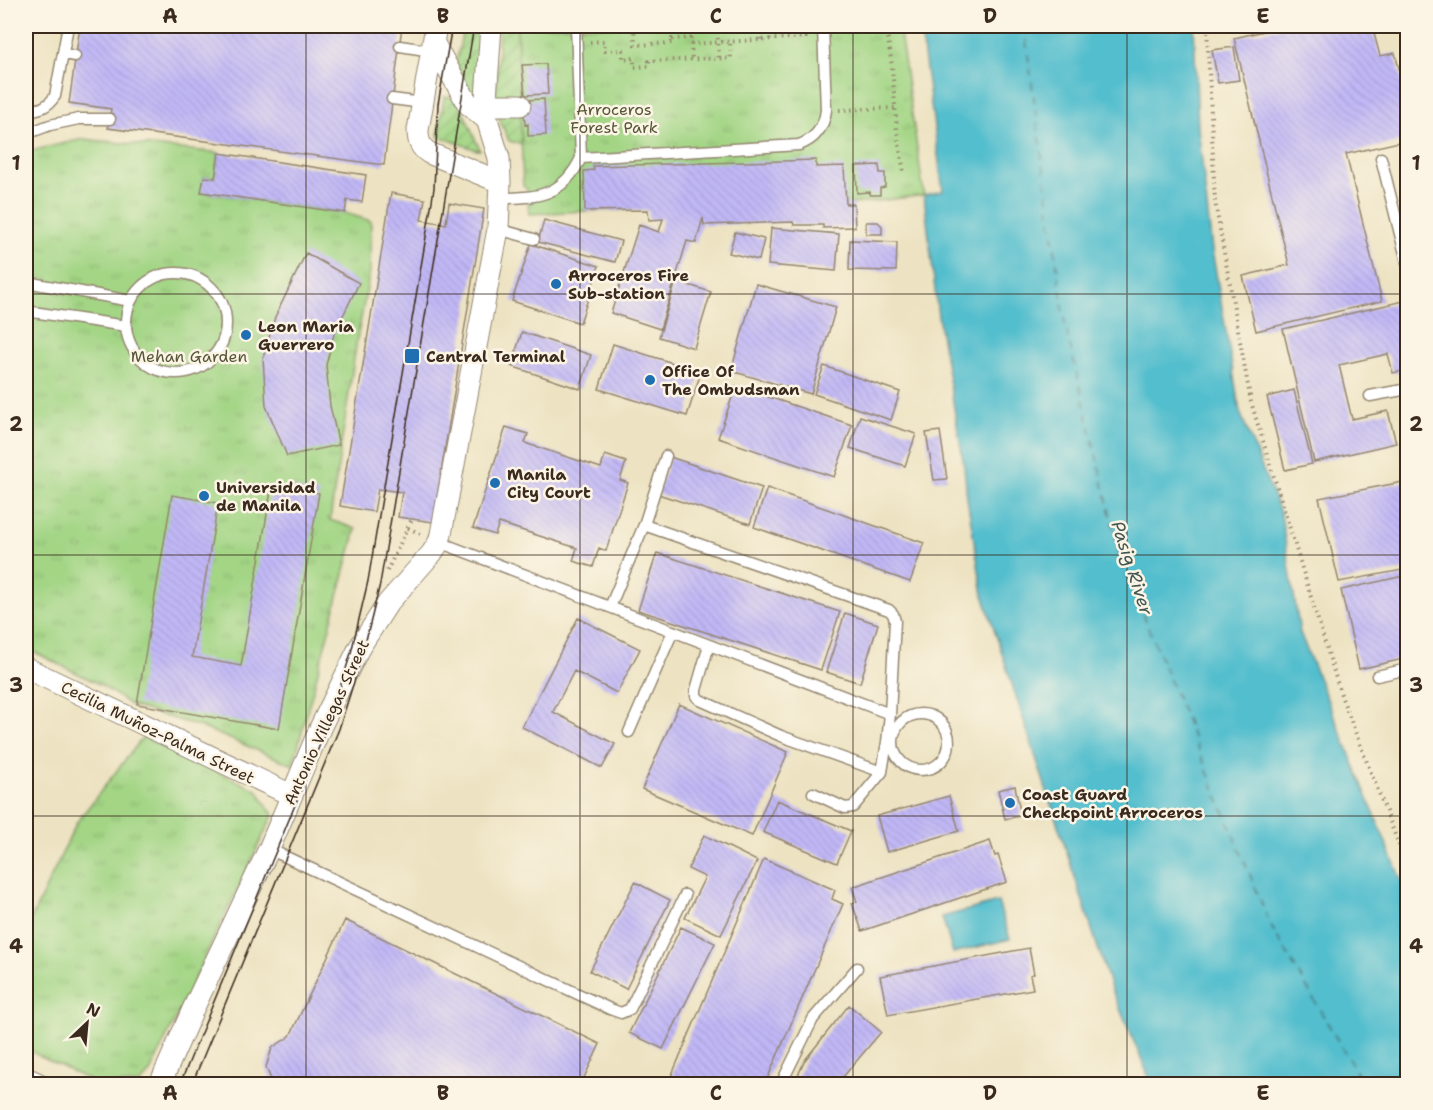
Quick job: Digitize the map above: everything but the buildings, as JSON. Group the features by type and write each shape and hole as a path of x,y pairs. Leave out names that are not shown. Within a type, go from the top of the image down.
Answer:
{"street":[{"name":"Antonio Villegas Street","path":"160,1084 194,1006 269,849 321,726 358,648 388,603 426,561 439,542 498,229 500,190 498,153 485,112 491,26"},
{"name":"Antonio Villegas Street","path":"434,39 468,104 485,112"},
{"path":"434,39 418,138 424,150 500,190"},
{"path":"485,112 520,105"},
{"name":"Cecilia Muñoz-Palma Street","path":"26,668 291,795"},
{"path":"26,1078 39,1084"}],"lane":[{"path":"26,110 44,108 57,88 68,26"},
{"path":"500,190 528,198 540,196 551,191 569,177 581,158 576,26"},
{"path":"581,158 799,145 806,142 819,132 826,110 823,26"},
{"path":"400,46 434,39"},
{"path":"63,54 75,56"},
{"path":"392,99 423,103"},
{"path":"26,134 50,125 79,119 110,119"},
{"path":"1381,158 1407,266"},
{"path":"498,229 534,239"},
{"path":"179,273 194,276 208,284 219,296 225,312 226,330 221,346 210,360 196,369 179,373 162,371 146,363 134,351 127,336 126,326 129,305 136,291 148,281 163,274 179,273"},
{"path":"26,282 131,301"},
{"path":"26,311 126,326"},
{"path":"1370,396 1407,389"},
{"path":"610,607 644,525 666,456"},
{"path":"644,525 889,610 893,614 895,621 890,741 901,761 910,768 921,770 932,768 941,762 947,753 950,743 948,732 942,722 932,716 922,714 911,716 902,721 895,730 890,741 882,772 853,807 845,808 813,793"},
{"path":"439,542 890,714"},
{"path":"629,732 674,631"},
{"path":"709,645 696,690 696,696 700,700 781,736 882,772"},
{"path":"1377,676 1407,669"},
{"path":"269,849 621,1013 630,1009 685,895"},
{"path":"781,1084 813,1019 857,968"}],"path":[{"path":"634,26 635,45 672,43 672,39 691,38"},
{"path":"690,26 692,60"},
{"path":"717,26 719,58"},
{"path":"759,26 760,40"},
{"path":"769,26 770,39"},
{"path":"798,26 799,37"},
{"path":"691,44 806,37 806,27 823,26"},
{"path":"886,26 904,173"},
{"path":"1208,26 1215,202 1251,402 1342,698 1407,868"},
{"path":"577,42 604,41 605,51 623,50 623,59 634,58 634,67 650,66 649,61 731,58 730,41"},
{"path":"826,110 895,108"}],"green space":[{"path":"464,26 482,26 474,100 456,63"},
{"path":"499,26 517,26 520,101 496,99"},
{"name":"Arroceros Forest Park","path":"517,26 899,26 924,195 854,204 529,214 527,189 523,186"},
{"path":"444,97 457,97 480,150 438,136"},
{"path":"520,108 522,144 509,141 496,112"},
{"name":"Mehan Garden","path":"83,139 219,153 215,178 204,177 202,192 345,213 371,221 370,272 357,339 330,520 356,529 293,765 201,727 132,706 101,685 26,648 26,152"},
{"path":"143,737 257,790 273,815 149,1074 139,1084 97,1084 26,1049 26,930 77,822"}],"water":[{"name":"Pasig River","path":"920,26 1194,26 1198,127 1212,250 1240,412 1281,515 1300,633 1407,894 1407,1084 1152,1084 1111,988 983,595 967,498 964,465 938,316 924,195 943,191"},
{"path":"998,902 1010,939 953,953 942,917"}],"ferry route":[{"path":"1024,26 1065,324 1122,564 1271,926 1363,1084"}],"tram line":[{"path":"180,1084 328,725 351,653 368,581 432,201 438,104 452,26"},
{"path":"192,1084 339,729 362,656 380,584 474,26"}],"place":[{"name":"Arroceros Fire Sub-station","path":"556,284"},
{"name":"Leon Maria Guerrero","path":"246,335"},
{"name":"Central Terminal","path":"412,356"},
{"name":"Office Of The Ombudsman","path":"650,380"},
{"name":"Manila City Court","path":"495,483"},
{"name":"Universidad de Manila","path":"204,496"},
{"name":"Coast Guard Checkpoint Arroceros","path":"1010,803"}]}
